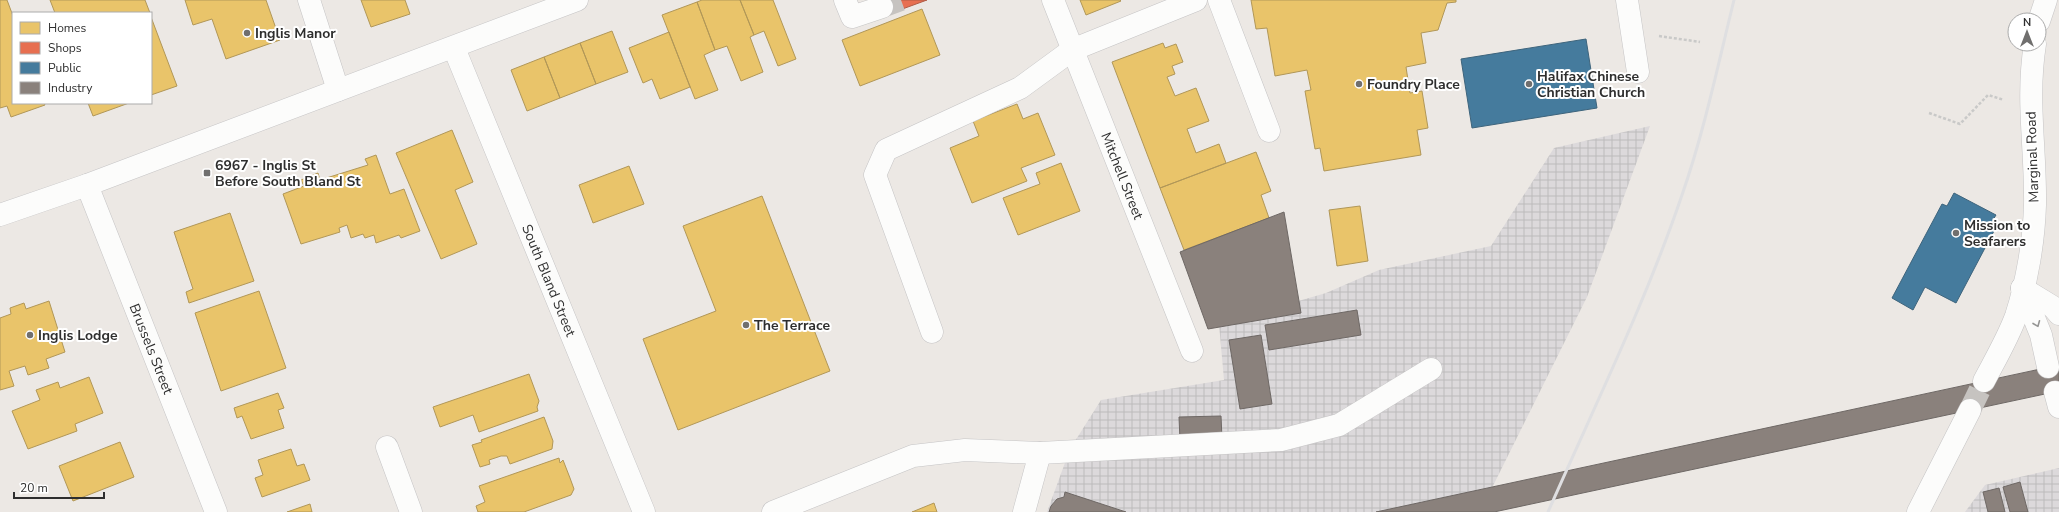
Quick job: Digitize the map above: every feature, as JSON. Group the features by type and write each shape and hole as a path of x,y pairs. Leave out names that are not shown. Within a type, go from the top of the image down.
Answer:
{"street":[{"path":"309,0 338,90"},
{"path":"0,215 87,185 338,90 454,48 577,0"},
{"path":"845,0 852,17 882,7"},
{"name":"Mitchell Street","path":"1053,0 1192,351"},
{"path":"932,332 875,175 886,150 1020,88 1072,50 1196,0"},
{"path":"1219,0 1269,131"},
{"path":"1627,0 1638,72"},
{"path":"2042,12 2046,0"},
{"name":"South Bland Street","path":"454,48 640,511"},
{"name":"Marginal Road","path":"1984,381 2016,315 2032,246 2034,205 2030,107 2034,52"},
{"name":"Brussels Street","path":"87,185 216,512"},
{"path":"2022,288 2053,307 2059,314"},
{"path":"2022,288 2041,336 2048,367"},
{"path":"773,512 913,456 965,450 1040,453 1281,440 1339,425 1431,369"},
{"path":"1918,512 1970,410"},
{"path":"387,448 411,512"},
{"path":"1024,512 1040,453"}],"path":[{"path":"1632,32 1700,42"},
{"path":"1929,113 1960,124 1988,95 2030,107"}],"shaded area":[{"path":"1650,126 1587,297 1480,512 1047,512 1070,449 1101,400 1224,380 1219,324 1326,293 1379,270 1491,246 1554,148"},
{"path":"2059,468 2059,512 1965,512 1985,485"}],"building: Homes":[{"path":"0,0 7,0 12,13 12,104 45,105 11,117 7,106 0,108"},
{"path":"50,0 145,0 150,12 55,12"},
{"name":"Inglis Manor","path":"185,0 266,0 280,40 226,59 212,19 193,25"},
{"path":"361,0 405,0 410,14 371,27"},
{"path":"702,0 740,0 754,35 750,37 763,72 741,81 727,46 715,50 697,2"},
{"path":"740,0 773,0 796,59 778,66 764,31 754,35"},
{"path":"1080,0 1120,0 1121,1 1086,15"},
{"name":"Foundry Place","path":"1251,0 1456,0 1456,2 1447,3 1438,30 1421,33 1426,63 1406,67 1410,93 1422,91 1428,128 1417,130 1421,155 1324,171 1320,148 1315,149 1305,91 1311,90 1307,70 1275,76 1267,28 1256,29"},
{"path":"697,2 715,50 704,55 718,90 695,99 662,15"},
{"path":"922,9 940,55 860,86 842,40"},
{"path":"152,20 177,86 152,95"},
{"path":"612,31 628,72 596,84 580,43"},
{"path":"669,32 690,87 660,99 652,79 643,83 629,48"},
{"path":"580,43 596,84 560,98 544,57"},
{"path":"1163,43 1165,48 1176,44 1183,62 1172,66 1175,74 1167,77 1175,96 1196,88 1209,121 1187,129 1196,153 1219,144 1226,163 1160,188 1112,62"},
{"path":"544,57 560,98 527,111 511,70"},
{"path":"88,104 126,104 93,116"},
{"path":"1017,104 1023,119 1038,113 1055,155 1021,168 1027,181 972,203 950,148 979,136 973,121"},
{"path":"452,130 473,182 455,190 477,244 441,259 396,153"},
{"path":"1256,152 1271,191 1261,195 1269,218 1184,250 1160,188"},
{"path":"376,155 390,194 404,189 420,231 401,238 399,235 376,243 374,235 365,238 363,234 351,238 347,225 339,228 340,232 301,244 283,194 304,186 301,180 318,173 320,180 368,165 365,159"},
{"path":"1061,163 1080,211 1018,235 1003,198 1040,184 1036,173"},
{"path":"629,166 644,204 593,223 579,185"},
{"name":"The Terrace","path":"762,196 830,371 678,430 643,339 716,311 683,226"},
{"path":"1360,206 1368,261 1337,266 1329,210"},
{"path":"230,213 254,281 189,303 186,292 193,289 174,232"},
{"path":"259,291 286,368 221,391 195,313"},
{"name":"Inglis Lodge","path":"49,301 65,352 46,359 49,368 28,375 25,366 9,371 14,386 0,390 0,318 11,314 10,308 24,303 26,309"},
{"path":"529,374 539,401 537,407 538,411 479,432 473,415 440,427 433,407"},
{"path":"89,377 103,413 75,424 77,431 28,449 12,411 40,400 36,390 58,382 60,388"},
{"path":"278,393 284,408 278,410 284,428 251,439 242,416 237,418 234,408"},
{"path":"544,417 553,441 552,449 510,464 507,456 501,456 489,460 490,464 480,467 472,445 482,442 481,440"},
{"path":"120,442 134,477 73,501 59,466"},
{"path":"291,449 297,466 304,464 310,480 262,497 255,478 263,475 258,460"},
{"path":"559,458 560,463 563,460 574,489 571,495 524,512 478,512 476,506 485,502 479,486"},
{"path":"934,503 937,512 912,512"},
{"path":"310,504 312,512 287,512"}],"building: Shops":[{"path":"880,0 927,0 886,15"}],"building: Public":[{"name":"Halifax Chinese Christian Church","path":"1586,39 1597,108 1472,128 1461,59"},
{"path":"1954,193 1996,215 1988,228 1994,231 1956,303 1925,287 1913,310 1892,298 1942,204 1947,206"}],"building: Industry":[{"path":"1284,212 1301,313 1208,329 1180,252"},
{"path":"1357,310 1361,335 1269,350 1265,325"},
{"path":"1261,335 1272,404 1240,409 1229,340"},
{"path":"2059,365 2059,391 1494,512 1376,512"},
{"path":"1221,416 1222,439 1180,440 1179,417"},
{"path":"2020,482 2028,512 2010,512 2003,487"},
{"path":"1999,488 2005,512 1988,512 1983,492"},
{"path":"1065,492 1126,512 1049,512 1051,506 1057,499 1064,497"}],"tunnel":[{"path":"882,7 901,0"},
{"path":"1970,410 1984,381"}],"railway":[{"path":"1548,512 1635,316 1668,236 1697,147 1734,0"}],"place":[{"name":"Inglis Manor","path":"247,33"},
{"name":"Foundry Place","path":"1359,84"},
{"name":"Halifax Chinese Christian Church","path":"1529,84"},
{"name":"6967 - Inglis St Before South Bland St","path":"207,173"},
{"name":"Mission to Seafarers","path":"1956,233"},
{"name":"The Terrace","path":"746,325"},
{"name":"Inglis Lodge","path":"30,335"}]}
